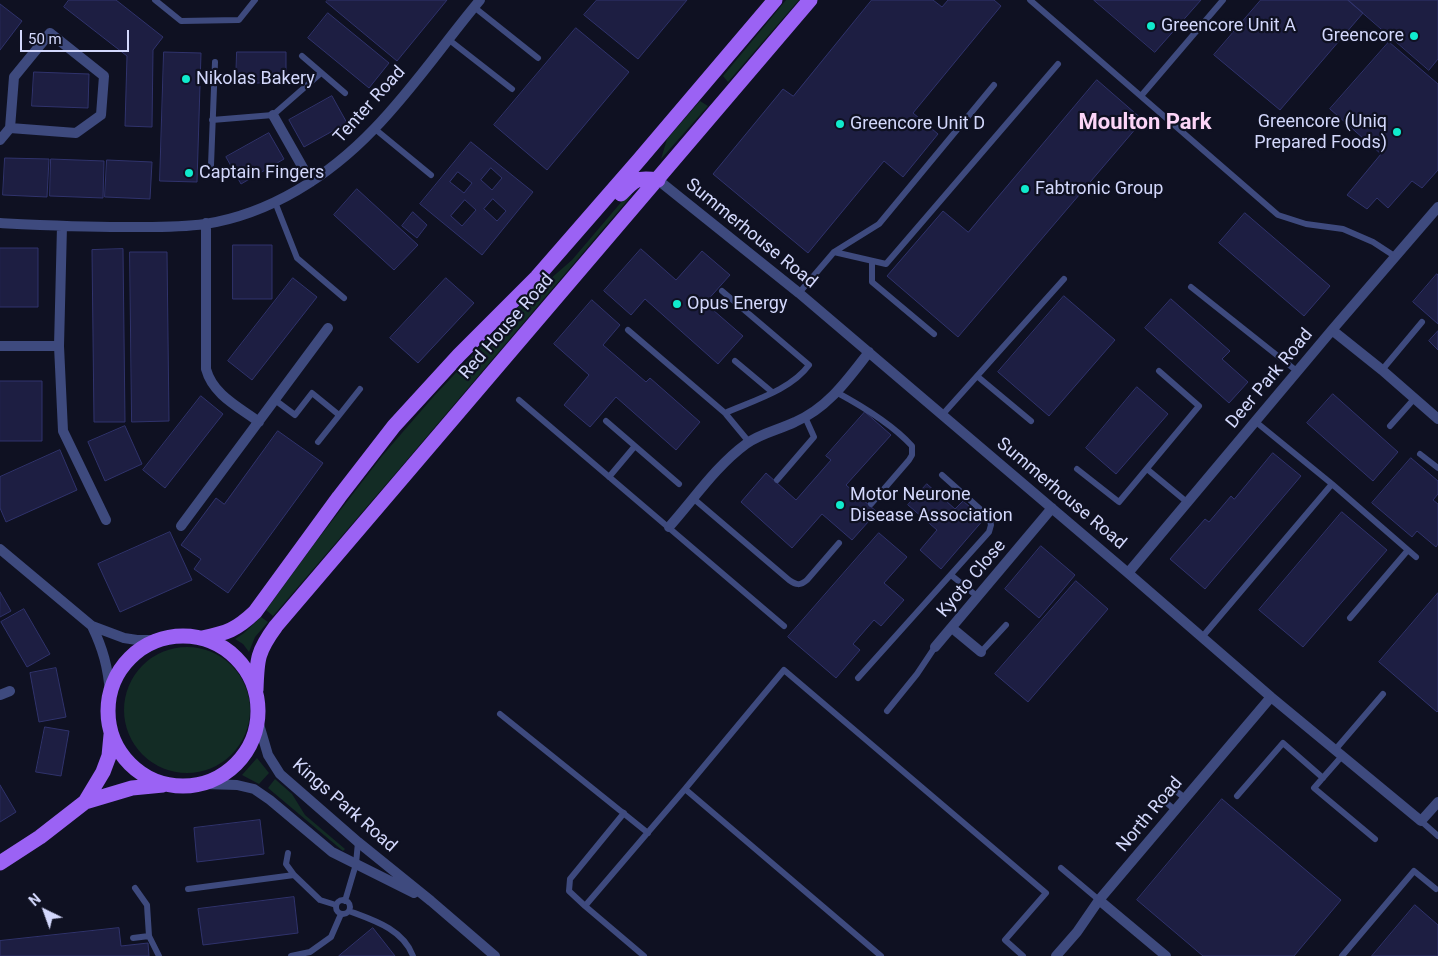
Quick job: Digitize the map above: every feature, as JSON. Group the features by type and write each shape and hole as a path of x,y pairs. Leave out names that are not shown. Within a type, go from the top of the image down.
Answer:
{"main road":[{"path":"202,638 225,634 243,623 255,612 344,490 394,426 459,355 537,277 775,0"},
{"name":"Red House Road","path":"256,690 257,660 264,643 276,626 810,0"},
{"path":"537,277 568,255 632,182 644,177 658,180"},
{"path":"173,637 202,638 230,652 250,676 256,690 258,705 258,721 255,735 241,760 218,778 205,784 192,786 167,785 142,775 123,757 116,746 108,720 110,693 115,679 123,666 145,646 158,640 173,637"},
{"path":"0,863 40,837 85,802 103,772 109,756 111,734"},
{"path":"85,802 132,788 167,785"}],"street":[{"name":"Tenter Road","path":"0,223 62,226 166,227 206,224 275,202 311,182 347,155 374,129 477,4"},
{"path":"0,140 10,128 14,77 50,34 104,76 101,115 76,133 10,128"},
{"path":"273,115 311,182"},
{"name":"Summerhouse Road","path":"658,180 799,293 1203,636 1271,697 1421,821"},
{"name":"Deer Park Road","path":"1128,572 1438,207"},
{"path":"206,224 206,369 212,385 222,395 259,422"},
{"path":"62,226 59,346 63,431 106,520"},
{"path":"181,526 328,328"},
{"path":"1332,330 1382,370 1438,419"},
{"path":"0,346 59,346"},
{"path":"669,528 733,454 749,442 805,418 820,408 836,392 869,352"},
{"name":"Kyoto Close","path":"935,647 1052,508"},
{"path":"0,550 92,626 124,638 158,640"},
{"path":"92,626 105,658 110,693"},
{"path":"952,628 981,652"},
{"name":"North Road","path":"1056,956 1077,932 1099,900 1271,697"},
{"name":"Kings Park Road","path":"258,721 268,755 280,774 358,842 495,956"},
{"name":"Kings Park Road","path":"205,784 237,785 254,790 270,800 332,852 431,901"},
{"path":"1421,821 1438,802"},
{"path":"1099,900 1166,956"}],"lane":[{"path":"155,0 181,21 239,20 255,0"},
{"path":"1030,0 1278,215 1306,224 1343,229 1373,242 1396,257"},
{"path":"1141,96 1223,0"},
{"path":"477,4 538,58"},
{"path":"448,39 512,88"},
{"path":"302,56 345,93"},
{"path":"211,165 214,62"},
{"path":"834,252 886,264 1058,64"},
{"path":"212,120 273,115 322,73"},
{"path":"799,293 834,252 879,224 994,85"},
{"path":"374,129 431,175"},
{"path":"275,202 297,258 344,298"},
{"path":"872,261 872,282 934,334"},
{"path":"943,414 1064,279"},
{"path":"1191,287 1298,372"},
{"path":"722,291 809,366 797,378 772,392 726,413"},
{"path":"1382,370 1422,322"},
{"path":"628,330 726,413 749,442"},
{"path":"736,361 772,392"},
{"path":"1077,470 1119,502 1199,406 1159,371"},
{"path":"977,376 1031,421"},
{"path":"318,442 360,389"},
{"path":"836,392 876,416 912,446 912,455 909,460 871,504"},
{"path":"275,400 294,415 312,394 339,416"},
{"path":"1390,426 1414,398"},
{"path":"518,400 784,626"},
{"path":"777,480 814,437 805,418"},
{"path":"606,421 680,484"},
{"path":"1256,422 1332,484 1416,557"},
{"path":"609,477 635,446"},
{"path":"1420,454 1438,468"},
{"path":"1146,469 1188,503"},
{"path":"858,678 989,532 991,524 989,517 942,476"},
{"path":"1203,636 1332,484"},
{"path":"694,499 789,580 798,585 803,584 807,580 839,543"},
{"path":"1350,618 1408,550"},
{"path":"951,575 978,597"},
{"path":"981,652 1006,625"},
{"path":"887,711 917,674 935,647"},
{"path":"585,906 784,670 1046,893 1005,940 1023,956"},
{"path":"1375,839 1314,788 1383,694"},
{"path":"500,714 648,832"},
{"path":"1238,796 1283,743 1323,778"},
{"path":"1172,788 1185,798"},
{"path":"685,789 881,956"},
{"path":"1162,799 1175,810"},
{"path":"624,813 570,879 569,892 644,956"},
{"path":"1421,821 1438,836"},
{"path":"345,901 356,864 358,842"},
{"path":"288,853 286,864 294,875 320,900 336,905"},
{"path":"1061,868 1099,900"},
{"path":"1342,956 1414,871 1436,889"},
{"path":"188,889 294,875"},
{"path":"135,888 147,905 149,936 159,956"},
{"path":"336,905 338,902 345,901"},
{"path":"345,901 350,906 349,911"},
{"path":"336,905 337,911 340,914"},
{"path":"340,914 345,914 349,911"},
{"path":"349,911 396,932 411,950 413,956"},
{"path":"290,956 310,952 331,937 340,914"},
{"path":"133,938 149,936"}],"green space":[{"path":"786,0 799,0 728,82 723,76"},
{"path":"700,101 708,106 661,159 667,139"},
{"path":"629,193 632,195 273,616 266,610 382,456 434,396 519,306 572,260"},
{"path":"261,617 268,622 255,637 249,652 243,644 235,639"},
{"path":"187,647 211,652 231,666 245,686 250,710 245,734 231,754 211,768 187,773 163,768 143,754 129,734 124,710 129,686 143,666 163,652"},
{"path":"257,758 269,773 259,784 242,775"},
{"path":"275,779 292,794 305,815 345,849 343,851 268,788"}],"building":[{"path":"69,0 116,0 163,37 153,50 152,127 125,126 127,56 64,7"},
{"path":"328,0 447,0 397,61 326,2"},
{"path":"597,0 687,0 638,59 584,15"},
{"name":"Greencore Unit D","path":"872,0 933,0 942,7 948,0 994,0 1001,6 913,113 938,134 903,177 884,161 808,253 713,174 783,89 793,96"},
{"name":"Greencore Unit A","path":"1094,0 1201,0 1155,52"},
{"path":"1261,0 1348,0 1363,13 1280,110 1214,55"},
{"name":"Greencore","path":"1348,0 1438,0 1438,59 1429,70"},
{"path":"0,4 22,21 0,50"},
{"path":"328,13 389,63 369,88 308,38"},
{"path":"576,28 629,72 547,170 494,125"},
{"name":"Greencore (Uniq Prepared Foods)","path":"1389,42 1438,84 1438,170 1422,188 1412,181 1388,208 1377,198 1367,209 1347,195 1381,154 1330,109"},
{"path":"164,52 201,53 197,182 160,181"},
{"path":"237,52 286,52 286,83 236,83"},
{"path":"34,72 89,74 88,108 32,106"},
{"path":"1097,80 1143,120 958,337 887,276 943,211 968,232"},
{"path":"332,96 347,123 304,147 289,120"},
{"path":"269,133 284,159 241,184 226,157"},
{"path":"471,142 533,192 482,255 420,204","holes":["491,168 502,178 492,190 481,180","458,172 472,183 464,193 450,182","493,199 506,211 497,221 484,209","465,200 476,210 462,226 451,216"]},
{"path":"5,158 49,159 47,197 3,195"},
{"path":"51,159 104,161 103,198 50,196"},
{"path":"107,160 152,162 150,199 105,197"},
{"path":"357,189 418,245 394,270 334,215"},
{"path":"413,212 427,225 417,238 402,226"},
{"path":"1245,213 1330,286 1304,316 1219,243"},
{"path":"233,245 272,245 272,299 233,299"},
{"path":"0,248 38,248 38,307 0,307"},
{"path":"123,249 125,422 94,422 92,250"},
{"path":"641,249 676,280 702,251 730,275 705,303 743,336 718,364 645,299 631,315 604,291"},
{"path":"130,252 167,252 169,421 132,422"},
{"path":"1438,275 1438,324 1413,302"},
{"path":"293,278 317,297 252,380 228,361"},
{"path":"446,278 474,303 418,363 390,338"},
{"path":"1064,296 1115,340 1049,416 998,372"},
{"path":"1171,299 1230,351 1222,359 1248,382 1229,403 1145,328"},
{"path":"592,300 620,325 603,345 646,382 650,378 700,422 676,450 616,397 590,427 564,405 589,375 554,344"},
{"path":"1438,331 1438,350 1429,341"},
{"path":"0,381 42,381 42,441 0,441"},
{"path":"1137,387 1168,414 1116,474 1086,448"},
{"path":"1333,394 1398,452 1373,481 1307,423"},
{"path":"201,396 223,414 165,488 143,470"},
{"path":"865,412 891,435 846,485 877,512 852,540 822,514 792,548 741,502 766,473 796,500 831,460 826,456"},
{"path":"125,426 142,464 105,481 88,442"},
{"path":"278,431 323,463 228,593 194,569 201,559 181,545 216,498 224,504"},
{"path":"60,450 77,490 6,522 0,508 0,477"},
{"path":"1273,453 1301,476 1205,589 1170,559 1205,519 1209,522 1231,496 1234,499"},
{"path":"1411,458 1438,481 1438,494 1433,500 1438,504 1438,544 1436,547 1417,531 1412,537 1372,503"},
{"path":"927,484 955,509 963,501 984,519 941,569 920,550 937,530 908,505"},
{"path":"1342,512 1387,550 1303,647 1259,610"},
{"path":"170,532 192,580 120,612 98,564"},
{"path":"879,533 907,557 884,583 904,600 881,626 874,620 853,644 860,650 836,678 788,637"},
{"path":"1041,546 1075,575 1039,618 1005,589"},
{"path":"1076,581 1108,609 1028,702 995,674"},
{"path":"0,592 11,611 0,617"},
{"path":"1438,593 1438,711 1437,712 1379,662"},
{"path":"24,609 50,654 27,667 1,622"},
{"path":"56,668 66,717 39,722 30,673"},
{"path":"45,727 69,731 61,776 36,772"},
{"path":"0,785 16,812 0,822"},
{"path":"1222,799 1341,900 1294,956 1203,956 1137,900"},
{"path":"260,820 264,854 197,862 194,828"},
{"path":"294,897 298,933 203,945 198,909"},
{"path":"1415,905 1438,925 1438,956 1372,956"},
{"path":"119,928 121,946 148,943 149,956 0,956 0,941"},
{"path":"373,928 395,956 339,956"}],"place":[{"name":"Greencore Unit A","path":"1151,26"},
{"name":"Greencore","path":"1414,36"},
{"name":"Nikolas Bakery","path":"186,79"},
{"name":"Greencore Unit D","path":"840,124"},
{"name":"Greencore (Uniq Prepared Foods)","path":"1397,132"},
{"name":"Captain Fingers","path":"189,173"},
{"name":"Fabtronic Group","path":"1025,189"},
{"name":"Opus Energy","path":"677,304"},
{"name":"Motor Neurone Disease Association","path":"840,505"}],"district":[{"name":"Moulton Park","path":"1145,123"}]}
